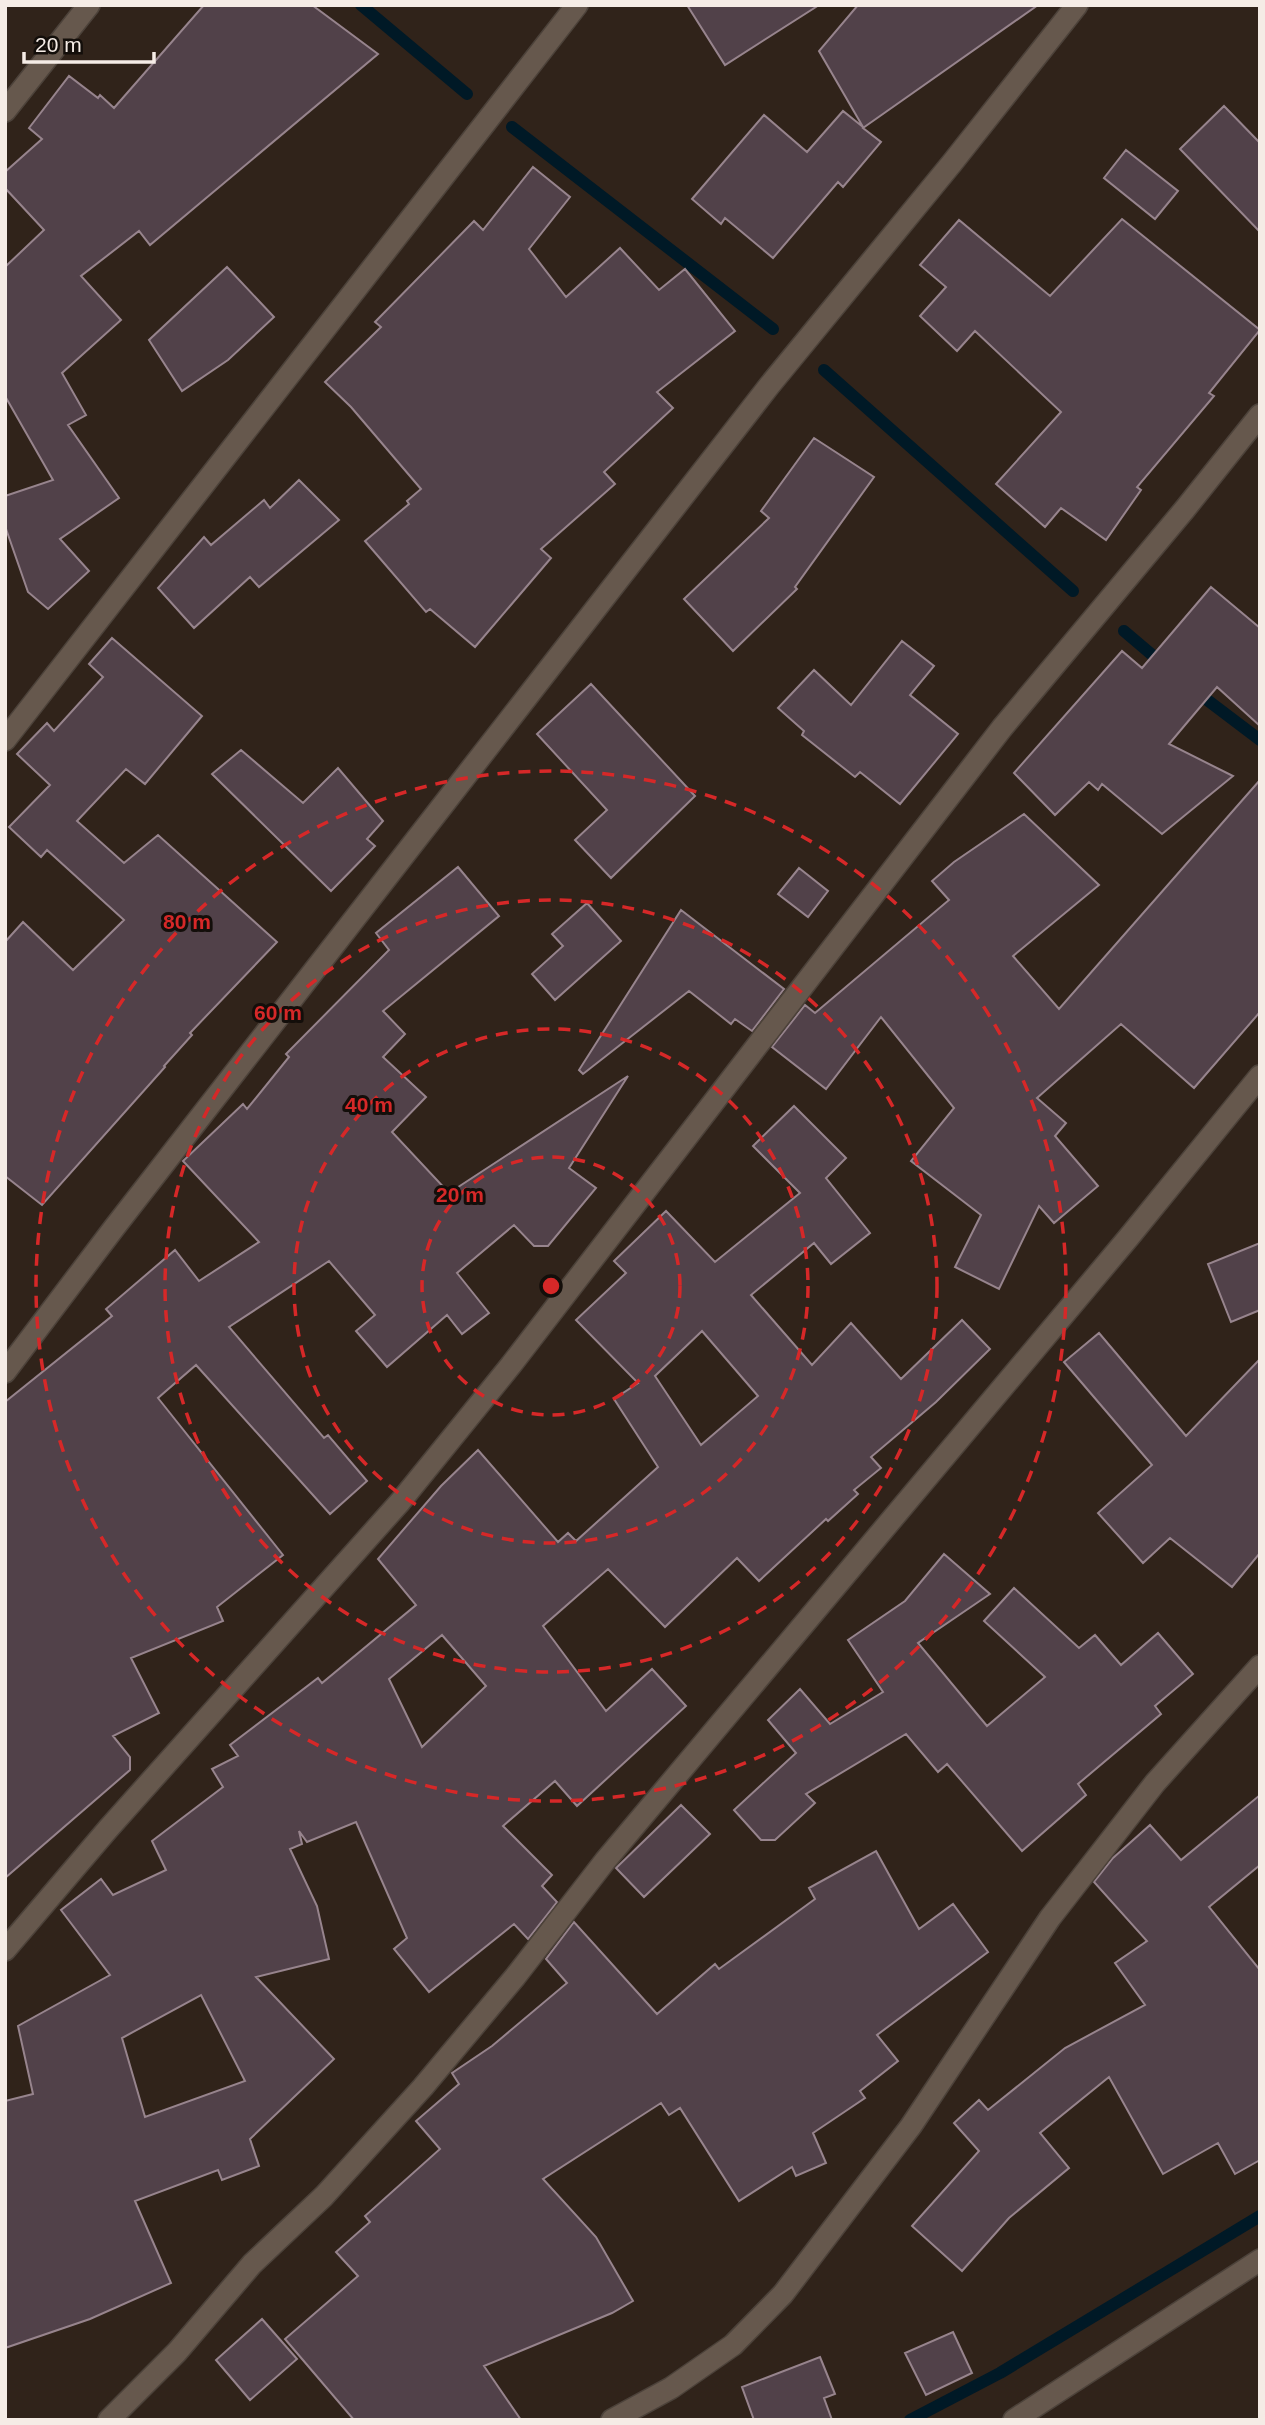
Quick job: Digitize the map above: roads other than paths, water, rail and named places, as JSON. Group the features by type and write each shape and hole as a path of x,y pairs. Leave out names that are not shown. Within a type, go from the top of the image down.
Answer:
{"street":[{"path":"5,111 89,5"},
{"path":"5,740 577,5"},
{"path":"5,1372 769,386 1077,5"},
{"path":"5,1950 108,1829 400,1502 510,1365 1002,728 1260,415"},
{"path":"110,2420 177,2353 252,2264 324,2196 423,2087 515,1977 605,1861 1129,1237 1260,1076"},
{"path":"612,2420 671,2388 733,2345 783,2294 911,2126 1050,1918 1155,1783 1260,1667"},
{"path":"1014,2420 1260,2260"}],"waterway":[{"path":"361,5 467,94"},
{"path":"512,127 773,329"},
{"path":"824,370 1073,591"},
{"path":"1124,631 1164,665"},
{"path":"1194,690 1260,740"},
{"path":"910,2420 1000,2373 1260,2216"}]}
